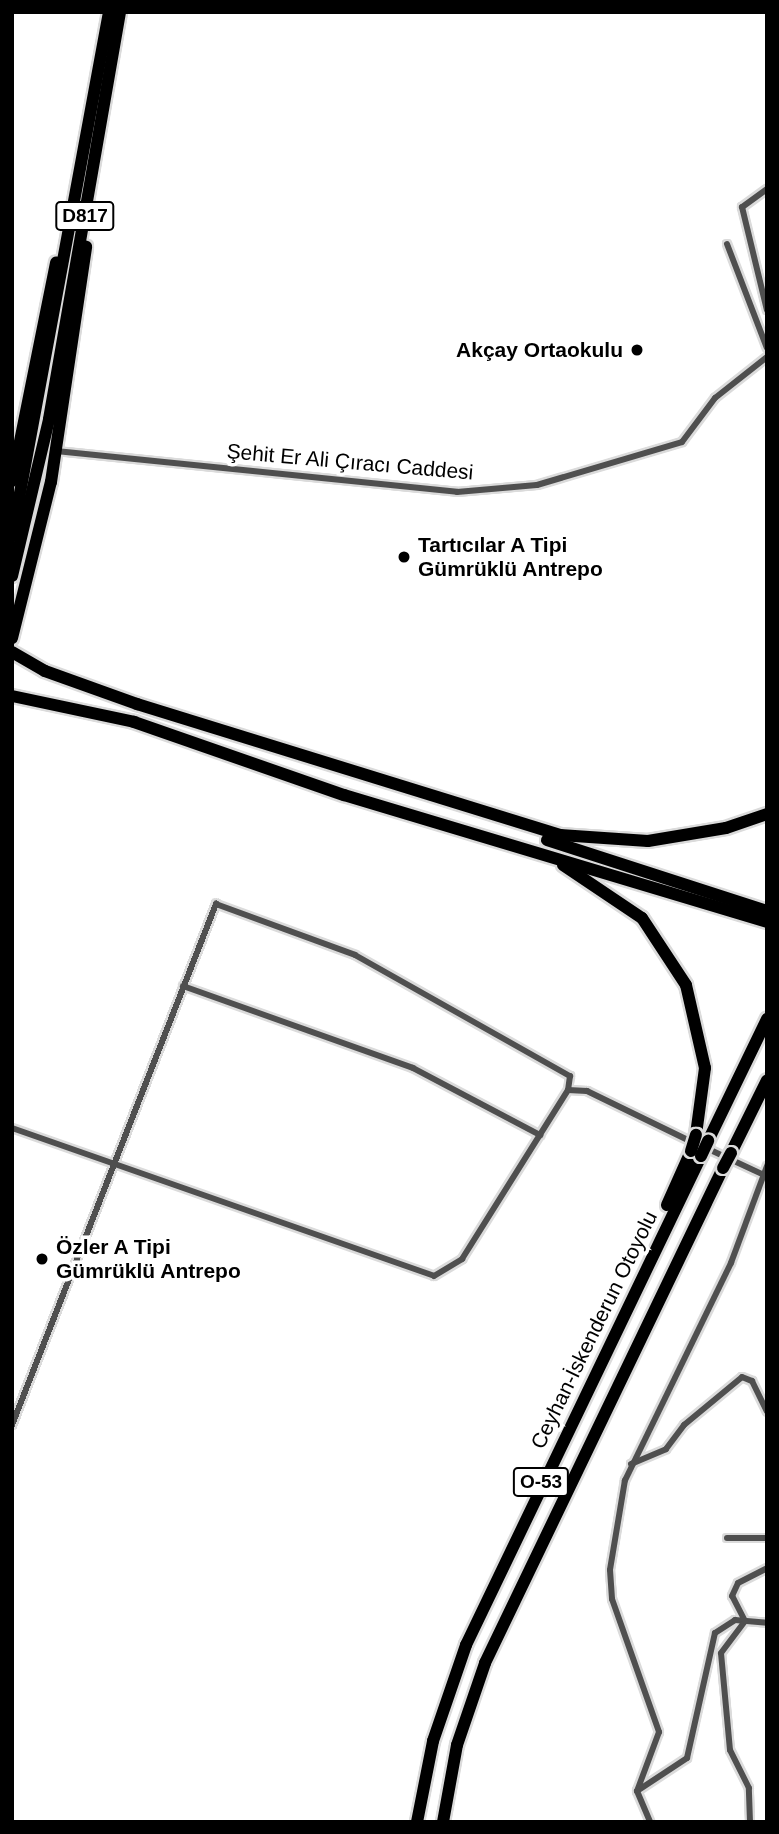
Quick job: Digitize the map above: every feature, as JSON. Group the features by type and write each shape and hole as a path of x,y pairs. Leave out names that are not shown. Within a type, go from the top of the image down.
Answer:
{"highway":[{"name":"D817","path":"12,536 44,418 71,211 109,12"},
{"name":"D817","path":"12,576 87,207 120,12"},
{"path":"12,638 56,451 84,288 87,207"},
{"path":"12,481 43,308 71,211"},
{"path":"12,652 45,671 137,704 560,835 648,841 726,828 767,814"},
{"path":"12,696 78,705 767,922"},
{"path":"360,772 430,802 767,911"},
{"path":"475,832 597,883 659,940 686,985 701,1036 704,1096 702,1138"},
{"name":"Ceyhan-İskenderun Otoyolu","path":"417,1822 433,1741 466,1645 702,1138 767,1019"},
{"name":"O-53","path":"443,1822 457,1745 485,1663 767,1080"}],"street":[{"path":"767,189 742,207 767,310"},
{"path":"727,244 767,348"},
{"name":"Şehit Er Ali Çıracı Caddesi","path":"56,451 438,491 537,485 682,442 715,398 767,357"},
{"path":"12,1128 115,1162 434,1276 462,1259 568,1090 570,1076 355,955 225,905 210,910 183,986 115,1162 12,1425"},
{"path":"183,986 413,1068 540,1135"},
{"path":"568,1090 587,1091 765,1175"},
{"path":"650,1822 637,1791 659,1732 612,1600 610,1570 631,1464 731,1263 767,1166"},
{"path":"631,1464 666,1449 732,1382 752,1381 763,1393 767,1412"},
{"path":"727,1538 767,1538"},
{"path":"745,1621 732,1595 738,1583 767,1569"},
{"path":"637,1791 687,1758 715,1633 745,1621 767,1623"},
{"path":"745,1621 721,1653 730,1750 749,1788 750,1822"}],"place":[{"name":"Akçay Ortaokulu","path":"637,350"},
{"name":"Tartıcılar A Tipi Gümrüklü Antrepo","path":"404,557"},
{"name":"Özler A Tipi Gümrüklü Antrepo","path":"42,1259"}]}
